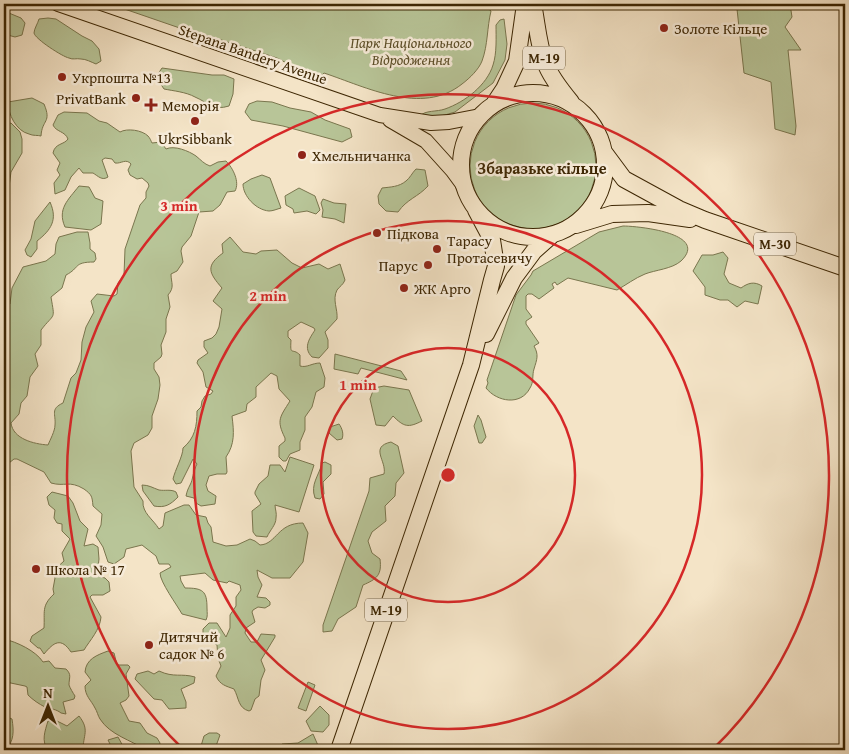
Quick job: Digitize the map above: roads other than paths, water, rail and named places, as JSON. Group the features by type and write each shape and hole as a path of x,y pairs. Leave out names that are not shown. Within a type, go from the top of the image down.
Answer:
{"highway":[{"name":"М-19","path":"339,750 470,365 496,266 492,240 464,186 460,162 466,137 480,116 494,104 504,89 517,61 525,4"},
{"name":"М-19","path":"470,365 514,278 534,251 552,235 572,226 588,212 600,194 605,173 604,152 594,126 559,87 545,63 533,4"},
{"path":"494,104 509,97 526,93 543,93 574,105"},
{"name":"М-30","path":"604,152 624,179 704,220 845,268"},
{"path":"476,210 491,224 510,234 531,238 552,235"},
{"name":"М-30","path":"572,226 612,214 648,213 704,220"}],"main road":[{"name":"Stepana Bandery Avenue","path":"58,4 380,115 430,123 449,122 480,116"},
{"name":"Stepana Bandery Avenue","path":"380,115 426,141 464,186"}],"place":[{"name":"Золоте Кільце","path":"664,28"},
{"name":"Укрпошта №13","path":"62,77"},
{"name":"PrivatBank","path":"136,98"},
{"name":"Меморія","path":"151,105"},
{"name":"UkrSibbank","path":"195,121"},
{"name":"Хмельничанка","path":"302,155"},
{"name":"Підкова","path":"377,233"},
{"name":"Тарасу Протасевичу","path":"437,249"},
{"name":"Парус","path":"428,265"},
{"name":"ЖК Арго","path":"404,288"},
{"name":"Школа № 17","path":"36,569"},
{"name":"Дитячий садок № 6","path":"149,645"}],"district":[{"name":"Збаразьке кільце","path":"542,168"}],"park label":[{"name":"Парк Національного Відродження","path":"411,50"}]}
